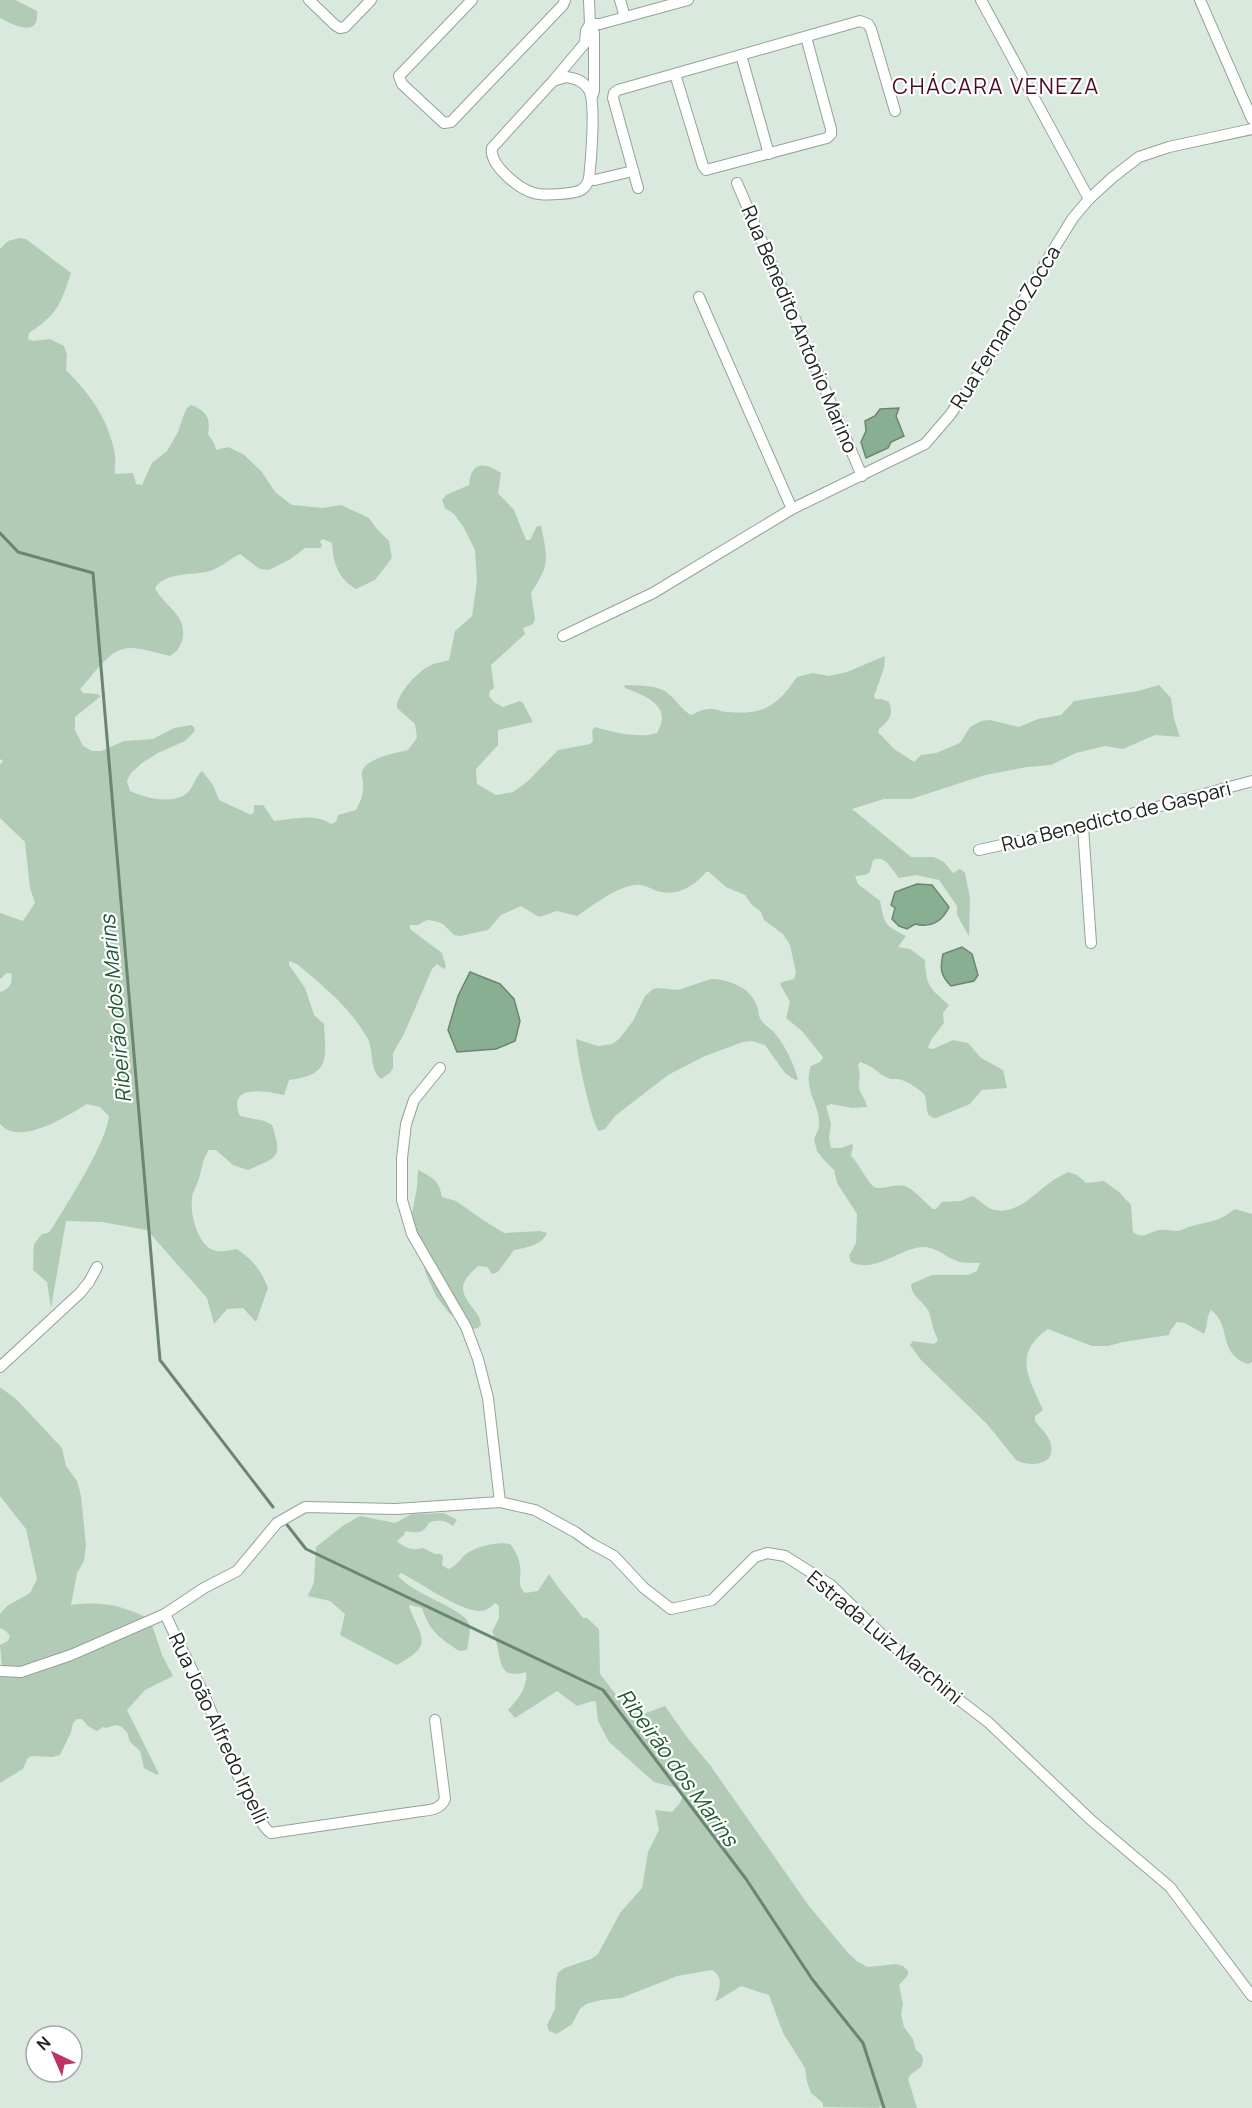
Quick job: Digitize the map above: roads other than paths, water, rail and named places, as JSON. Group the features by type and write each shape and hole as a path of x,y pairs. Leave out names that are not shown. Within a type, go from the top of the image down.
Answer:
{"street":[{"path":"309,0 340,28 345,27 371,0"},
{"path":"472,0 399,76 402,84 444,123 451,122 563,5 565,0"},
{"path":"590,0 590,24 594,33 594,91 589,179 585,187 579,191 539,194 522,188 493,160 491,153 494,145 553,81 585,42 586,31 590,24"},
{"path":"620,0 625,17"},
{"path":"590,24 600,24 688,0"},
{"path":"981,0 1089,199"},
{"path":"1200,0 1252,119"},
{"path":"638,188 613,98 614,93 618,90 860,21 868,24 871,29 895,111"},
{"path":"675,74 705,169 827,138 831,134 831,129 806,37"},
{"path":"741,55 769,154"},
{"path":"553,81 566,77 579,80 589,90 592,97"},
{"name":"Rua Fernando Zocca","path":"563,636 653,593 792,509 925,444 950,416 987,362 1073,218 1089,199 1139,157 1170,147 1252,129"},
{"path":"589,179 595,180 633,171"},
{"name":"Rua Benedito Antonio Marino","path":"737,183 862,476"},
{"path":"699,297 792,509"},
{"name":"Rua Benedicto de Gaspari","path":"979,850 1083,827 1252,781"},
{"path":"1083,827 1091,943"},
{"path":"440,1068 414,1100 406,1124 402,1158 402,1200 412,1234 466,1327 478,1359 488,1398 500,1502"},
{"path":"0,1367 80,1293 90,1282 97,1267"},
{"name":"Estrada Luiz Marchini","path":"0,1671 21,1672 71,1655 165,1614 204,1588 237,1571 277,1523 305,1507 396,1509 500,1502 535,1510 614,1556 644,1588 671,1609 712,1600 755,1557 767,1552 785,1556 831,1586 911,1663 988,1722 1091,1820 1170,1887 1252,1996"},
{"name":"Rua João Alfredo Irpelli","path":"165,1614 205,1698 244,1789 262,1824 270,1833 436,1809 441,1806 445,1799 435,1720"}],"waterway":[{"name":"Ribeirão dos Marins","path":"0,533 18,552 93,573 160,1360 273,1507"},
{"name":"Ribeirão dos Marins","path":"284,1521 306,1549 603,1690 746,1879 812,1979 863,2043 884,2108"}],"district":[{"name":"CHÁCARA VENEZA","path":"996,86"}]}
